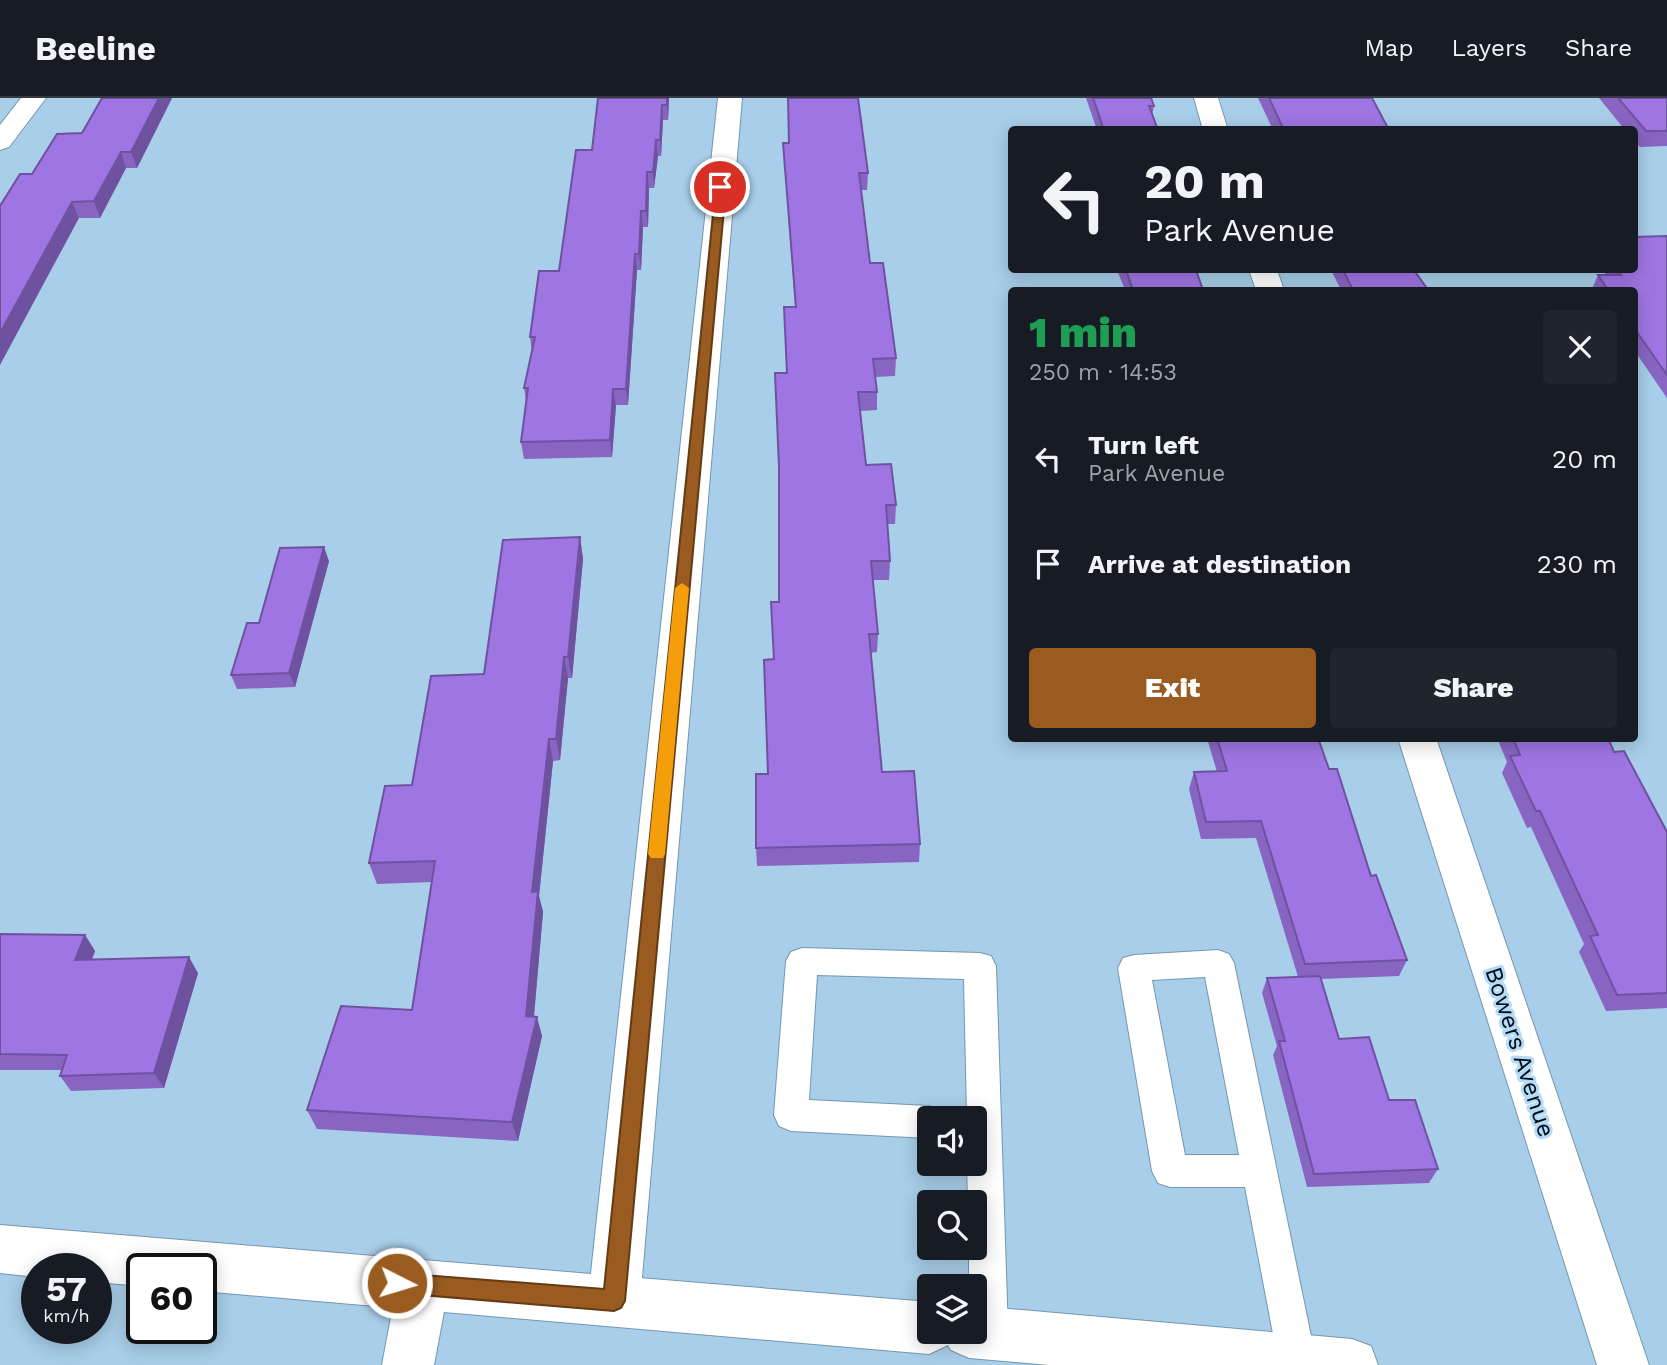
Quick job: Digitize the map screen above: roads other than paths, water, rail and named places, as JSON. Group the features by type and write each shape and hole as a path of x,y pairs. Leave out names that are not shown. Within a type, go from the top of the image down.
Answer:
{"street":[{"path":"0,142 34,98"},
{"path":"614,1301 730,98"},
{"path":"1206,98 1215,126"},
{"name":"Bowers Avenue","path":"1418,742 1623,1365"},
{"path":"0,1249 917,1327"},
{"path":"408,1365 423,1285"},
{"path":"987,1334 1298,1363 1352,1365"}],"lane":[{"path":"917,1121 791,1115 802,961 980,966 979,1106"},
{"path":"1258,1171 1170,1171 1134,968 1218,963 1298,1363"},
{"path":"979,1176 979,1274"}]}
